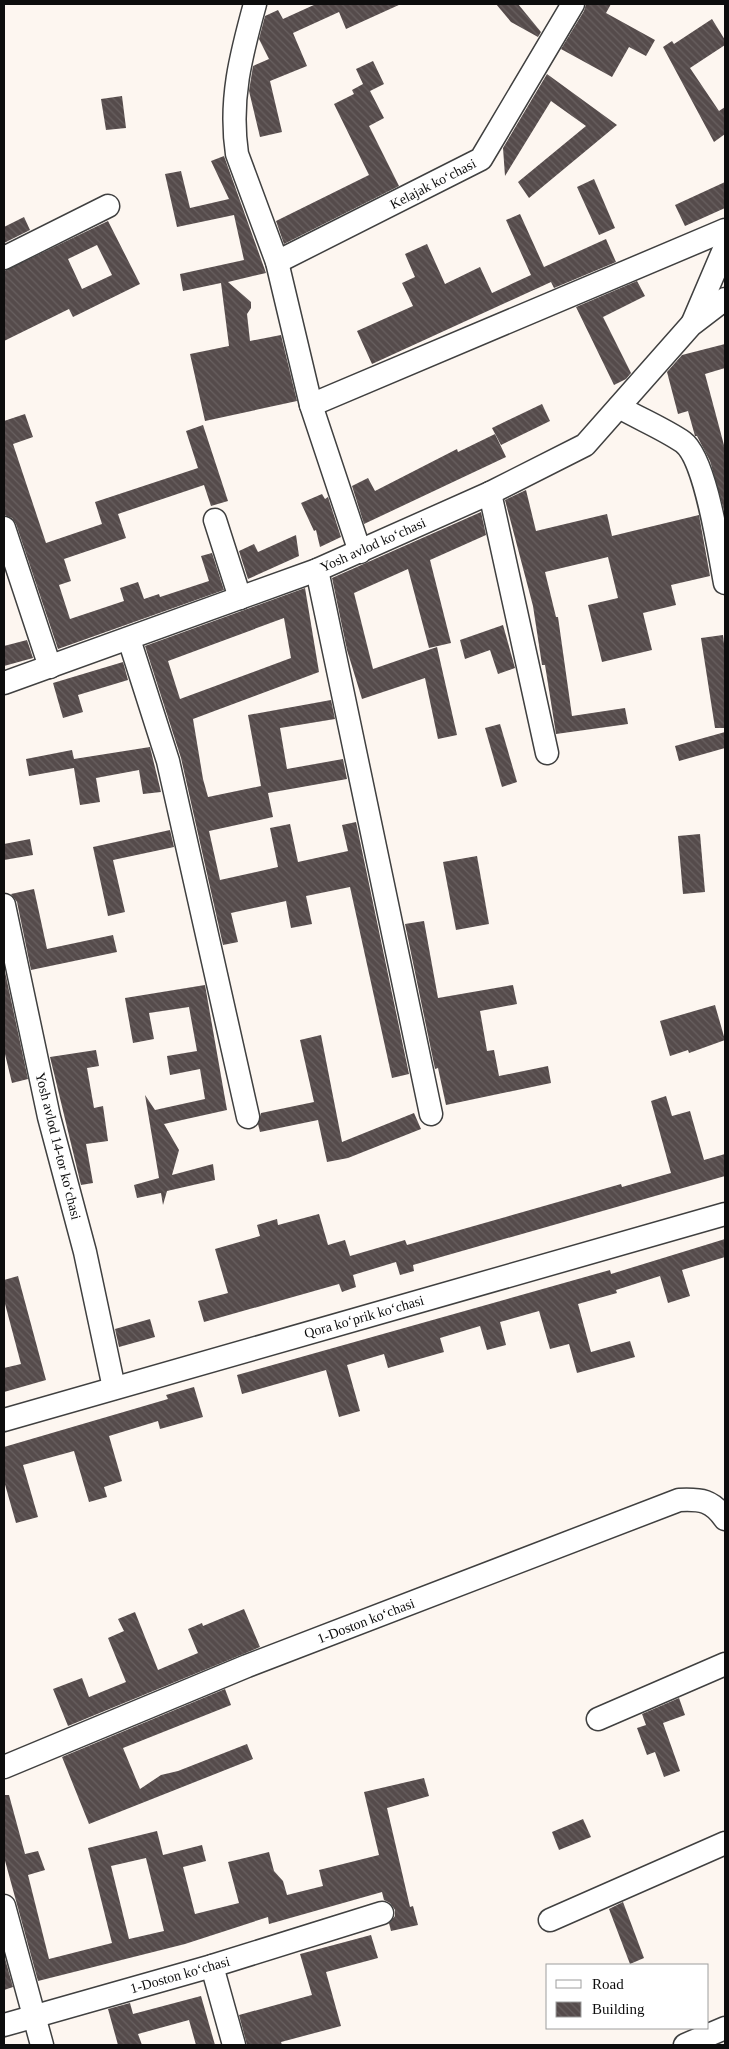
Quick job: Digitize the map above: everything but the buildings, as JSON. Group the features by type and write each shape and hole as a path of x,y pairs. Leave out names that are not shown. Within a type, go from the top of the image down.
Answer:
{"street":[{"path":"255,4 235,83 235,138 237,154 277,262 311,405 360,552"},
{"name":"Kelajak koʻchasi","path":"277,262 481,160 573,4"},
{"path":"4,258 108,206"},
{"path":"311,405 725,230"},
{"path":"691,325 725,247"},
{"path":"691,325 725,299"},
{"name":"Yosh avlod koʻchasi","path":"4,683 317,570 490,493 586,445 691,325"},
{"path":"619,407 683,443 695,456 702,478 725,583"},
{"path":"490,493 547,753"},
{"path":"215,520 240,598"},
{"path":"4,528 50,667"},
{"path":"317,570 431,1114"},
{"path":"129,639 168,761 248,1116"},
{"name":"Yosh avlod 14-tor koʻchasi","path":"4,905 49,1117 85,1252 114,1388"},
{"name":"Qora koʻprik koʻchasi","path":"4,1420 725,1214"},
{"name":"1-Doston koʻchasi","path":"4,1767 247,1666 679,1500 703,1499 721,1513 725,1519"},
{"path":"598,1719 725,1664"},
{"path":"550,1920 725,1843"},
{"path":"4,1906 42,2045"},
{"name":"1-Doston koʻchasi","path":"4,2025 212,1966 382,1913"},
{"path":"212,1966 234,2045"},
{"path":"685,2045 725,2028"}]}
